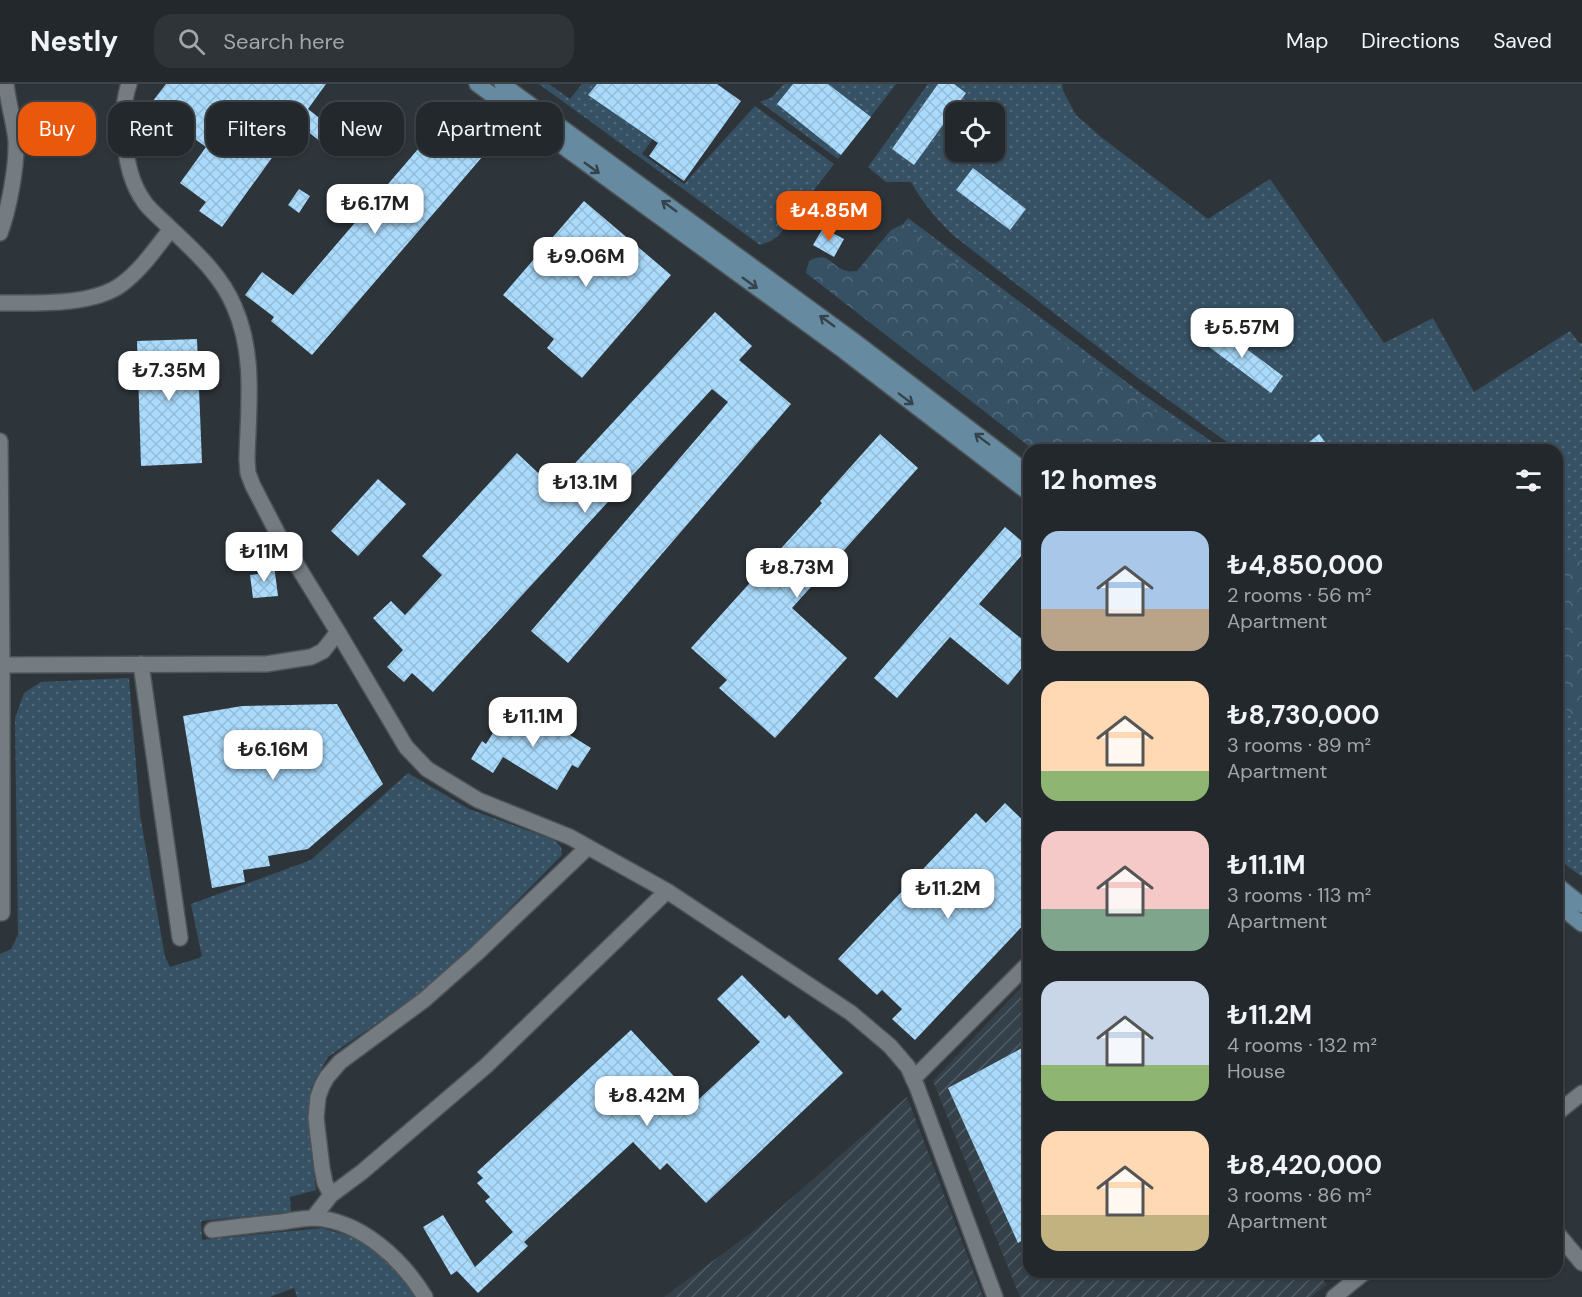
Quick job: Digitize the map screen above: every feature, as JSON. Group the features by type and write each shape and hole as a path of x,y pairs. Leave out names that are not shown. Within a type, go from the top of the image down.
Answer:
{"main road":[{"path":"477,84 844,351 1023,488"},
{"path":"502,84 853,340 1023,469"},
{"path":"1563,890 1582,905"},
{"path":"1563,909 1582,924"}],"street":[{"path":"0,233 7,209 16,155 6,84"},
{"path":"129,84 124,110 124,129 129,168 135,185 146,204 213,271 234,306 244,334 249,365 248,473 279,536 406,747 427,769 478,800 570,837 667,891 851,1013 890,1046 908,1067 995,1297"},
{"path":"0,303 71,301 110,292 134,274 171,229"},
{"path":"0,441 2,913"},
{"path":"1,665 266,664 311,657 323,651 338,632"},
{"path":"141,664 180,938"},
{"path":"331,1195 321,1168 316,1118 318,1097 327,1077 340,1062 424,1000 476,954 588,847"},
{"path":"313,1218 331,1195 362,1172 486,1066 667,891"},
{"path":"913,1079 1023,969"},
{"path":"1563,1108 1582,1093"},
{"path":"213,1230 313,1218 332,1221 359,1232 377,1244 405,1269 425,1297"},
{"path":"1563,1240 1582,1263"},
{"path":"1334,1297 1358,1278"}],"shaded area":[{"path":"1023,985 1023,1278 1322,1278 1327,1284 1311,1297 1020,1297 933,1081"},
{"path":"907,1097 983,1297 664,1297 755,1230"}],"green space":[{"path":"539,84 549,84 570,99 582,84 691,84 642,154 684,184 755,106 834,164 779,235 760,245"},
{"path":"784,84 896,84 838,159 760,102 772,97"},
{"path":"928,84 1062,84 1063,91 1076,115 1101,137 1208,219 1270,179 1384,343 1433,318 1474,392 1570,331 1579,343 1582,343 1582,377 1580,378 1582,380 1582,877 1563,863 1563,444 1230,444 1138,378 954,236 930,210 911,182 886,182 868,167"},
{"path":"908,218 1141,393 1215,444 1201,444 1155,412 903,224"},
{"path":"903,224 1202,444 1026,444 806,273 809,261 821,257 830,260 841,269 857,271 891,230"},
{"path":"1582,553 1582,721 1563,707 1563,563"},
{"path":"129,678 140,815 165,957 170,967 202,957 191,904 311,860 408,773 469,809 554,840 561,847 562,855 441,979 328,1057 311,1088 311,1151 316,1190 290,1197 291,1212 201,1221 202,1240 322,1228 352,1237 383,1256 420,1297 297,1297 294,1288 270,1297 0,1297 0,954 11,949 18,935 15,718 24,693 41,682"}],"building":[{"path":"166,84 326,84 308,109 308,102 206,102 206,147 194,138 194,102 152,102"},
{"path":"597,84 717,84 741,101 684,181 649,156 658,143 588,95"},
{"path":"793,84 828,84 871,117 841,155 777,104"},
{"path":"938,84 954,84 966,93 960,102 945,102 945,122 914,165 892,149"},
{"path":"308,109 320,119 320,141 308,132"},
{"path":"206,147 206,156 273,156 222,227 199,211 206,202 180,183"},
{"path":"416,151 416,156 483,156 312,355 271,321 274,317 245,295 262,272 293,295"},
{"path":"973,168 1026,209 1010,230 956,190"},
{"path":"299,189 310,196 299,213 288,205"},
{"path":"584,201 671,275 582,378 547,348 554,339 503,295"},
{"path":"823,228 844,239 834,257 813,245"},
{"path":"715,312 752,346 739,360 791,404 568,663 531,631 728,402 712,389 433,692 412,673 404,682 387,667 403,650 373,618 391,601 405,615 442,575 422,556 517,453 553,487"},
{"path":"1214,325 1283,376 1271,393 1201,341"},
{"path":"197,339 202,463 141,466 137,341"},
{"path":"880,434 918,468 792,608 847,658 775,738 719,688 727,680 691,648 822,503 820,501"},
{"path":"1319,434 1326,444 1306,444"},
{"path":"378,479 406,504 358,556 331,531"},
{"path":"1005,527 1023,542 1023,554 979,604 1023,640 1023,666 1008,685 950,637 897,698 874,678"},
{"path":"274,565 278,596 253,598 250,575 258,574 257,567"},
{"path":"337,704 383,784 308,849 268,856 270,866 243,870 245,882 212,888 183,716 242,706"},
{"path":"520,704 591,748 578,768 572,765 557,790 503,757 493,773 471,759 482,741 486,744 501,720 507,724"},
{"path":"1005,803 1023,820 1023,925 915,1040 892,1019 902,1009 882,990 877,995 838,959 976,813 986,823"},
{"path":"742,975 785,1019 789,1015 843,1073 706,1203 667,1163 660,1170 633,1142 524,1242 528,1246 478,1293 457,1271 451,1275 423,1227 443,1215 475,1267 513,1232 485,1201 490,1197 477,1183 483,1178 477,1172 631,1030 697,1101 760,1042 717,999"},
{"path":"1023,1048 1023,1240 1018,1243 948,1088"}]}
